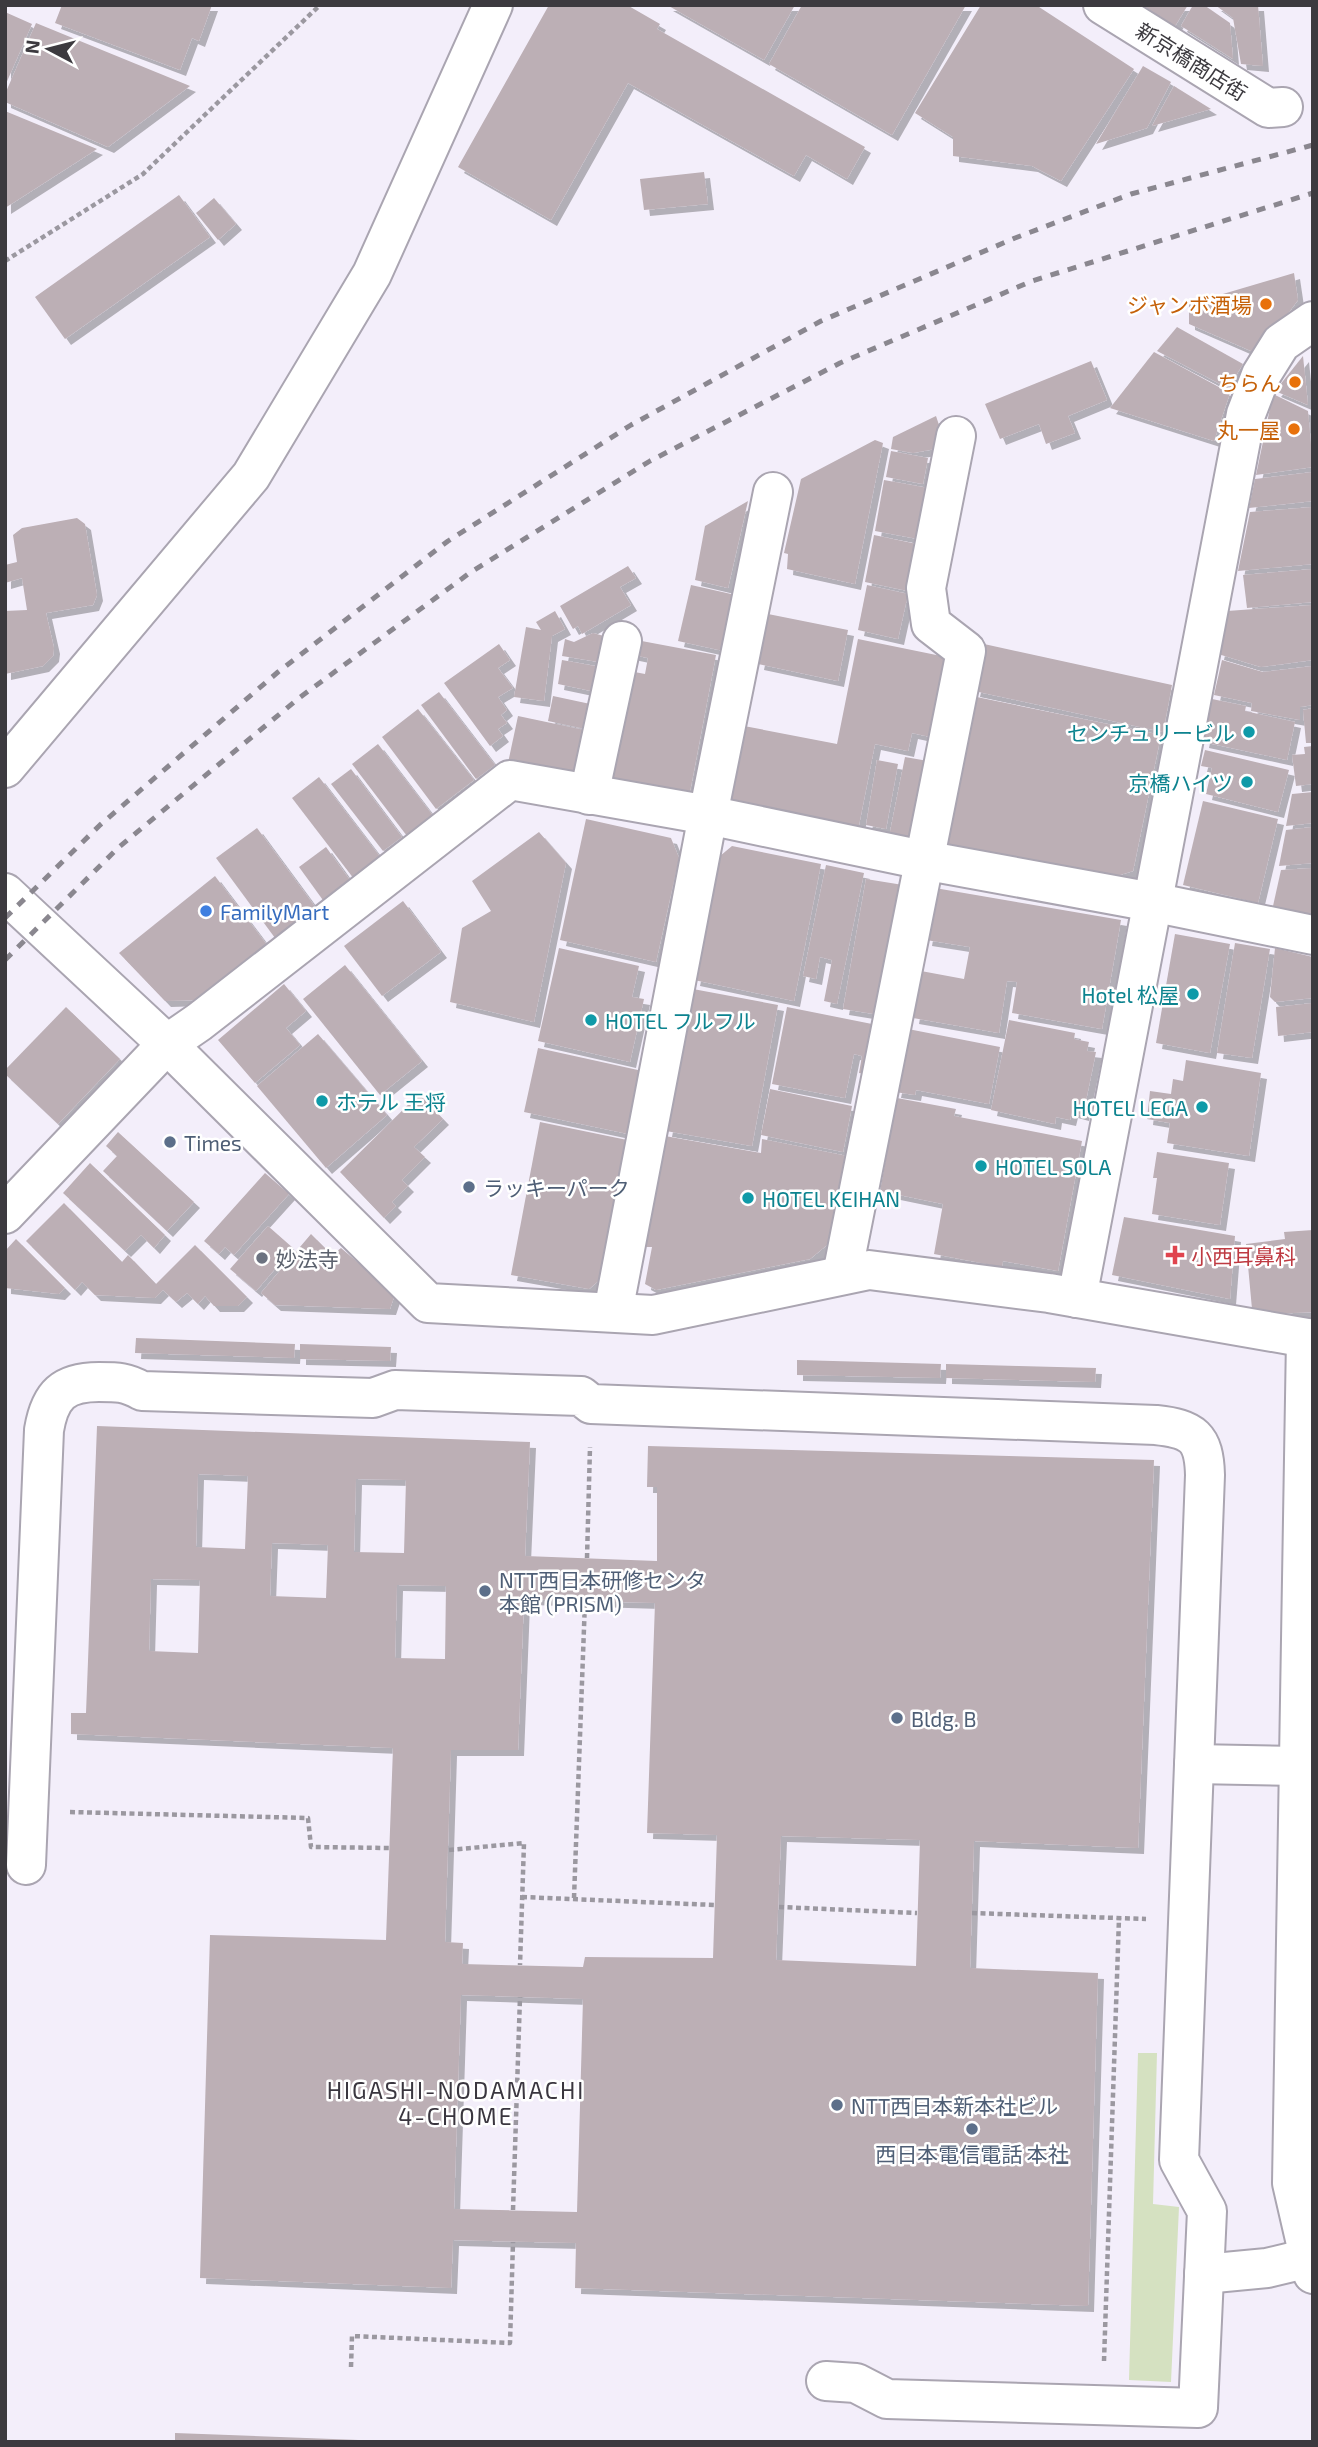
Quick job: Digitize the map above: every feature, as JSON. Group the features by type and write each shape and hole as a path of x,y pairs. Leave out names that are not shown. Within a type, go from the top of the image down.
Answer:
{"street":[{"path":"5,768 251,476 372,274 493,5"},
{"name":"新京橋商店街","path":"1103,5 1268,108 1283,107"},
{"path":"1077,1298 1246,414 1261,375 1281,343 1313,321"},
{"path":"842,1275 966,651 930,624 926,588 956,436"},
{"path":"613,1312 773,492"},
{"path":"589,795 622,641"},
{"path":"5,1214 167,1044 510,780 708,815 923,860 1313,935"},
{"path":"5,893 167,1044 428,1303 653,1315 869,1269 1077,1298 1309,1339 1298,1766 1292,2183 1311,2263 1205,2274"},
{"path":"26,1865 44,1430 46,1415 52,1402 69,1386 82,1382 126,1382 142,1391 373,1398 396,1391 581,1396 591,1404 1181,1428 1196,1439 1204,1454 1179,2160 1207,2211 1198,2408 887,2399 856,2383 826,2381"},
{"path":"1194,1764 1298,1766"}],"path":[{"path":"5,261 143,174 320,5"},
{"path":"587,1558 591,1404"},
{"path":"574,1898 585,1601"},
{"path":"29,1811 308,1818 311,1847 390,1849"},
{"path":"449,1850 524,1843 520,1965"},
{"path":"522,1897 715,1905"},
{"path":"779,1907 918,1913"},
{"path":"972,1913 1189,1920"},
{"path":"1102,2405 1119,1918"},
{"path":"513,2210 520,1997"},
{"path":"351,2367 352,2336 510,2343 513,2242"}],"green space":[{"path":"1138,2053 1157,2053 1153,2204 1179,2207 1171,2382 1129,2380"}],"building":[{"path":"62,5 212,5 199,41 192,38 180,70 55,23"},
{"path":"549,5 627,5 660,24 657,29 865,147 847,179 806,155 794,176 628,83 551,220 458,167"},
{"path":"667,5 795,5 764,60"},
{"path":"802,5 966,5 892,135 769,64"},
{"path":"981,5 1036,5 1134,69 1061,181 1032,166 953,156 953,137 915,113"},
{"path":"1142,5 1188,5 1175,26"},
{"path":"1193,5 1204,5 1230,23 1233,59 1181,26"},
{"path":"1215,5 1258,5 1263,66 1241,64 1233,18"},
{"path":"5,12 32,24 5,86"},
{"path":"36,23 190,86 108,147 5,102 5,94"},
{"path":"1143,66 1171,82 1147,128 1096,144"},
{"path":"1174,86 1211,109 1152,126"},
{"path":"5,111 97,149 5,208"},
{"path":"704,172 708,204 644,210 640,179"},
{"path":"179,195 210,237 65,339 35,297"},
{"path":"214,198 236,224 218,240 196,213"},
{"path":"1294,273 1298,300 1258,354 1189,324 1189,304"},
{"path":"1177,327 1243,364 1228,388 1157,351"},
{"path":"1154,352 1230,393 1214,441 1110,408"},
{"path":"1303,356 1308,405 1275,391"},
{"path":"1091,361 1107,400 1068,416 1075,433 1046,444 1039,424 1000,439 985,404"},
{"path":"1273,394 1308,411 1313,467 1256,475"},
{"path":"936,416 940,428 935,449 913,453 891,449 893,437"},
{"path":"875,440 883,443 855,584 787,569 788,554 784,553 801,479"},
{"path":"891,451 928,458 923,484 886,477"},
{"path":"1313,472 1313,501 1249,508 1255,479"},
{"path":"884,480 928,488 918,539 875,531"},
{"path":"748,501 728,588 695,580 705,526"},
{"path":"1313,507 1313,564 1238,571 1250,512"},
{"path":"77,518 85,524 97,595 93,605 46,613 54,648 53,656 43,666 5,674 5,611 27,610 22,578 5,583 5,565 17,562 13,535 22,528"},
{"path":"874,535 917,544 908,591 865,582"},
{"path":"628,566 636,578 620,587 631,605 582,634 578,626 573,629 560,606"},
{"path":"1313,569 1313,602 1247,608 1243,575"},
{"path":"691,585 740,596 728,652 678,641"},
{"path":"867,585 908,594 898,639 858,630"},
{"path":"1313,605 1313,660 1261,667 1218,654 1227,611"},
{"path":"555,611 565,629 552,636 544,701 514,697 526,627 541,630 536,622"},
{"path":"768,614 848,630 838,681 758,664"},
{"path":"593,633 611,638 605,663 562,656 565,639 574,642"},
{"path":"631,639 716,655 689,797 603,780 624,670 645,674 648,658 629,654"},
{"path":"858,639 951,658 935,738 912,733 908,751 875,744 858,830 729,803 744,726 837,744"},
{"path":"499,644 510,660 498,668 513,688 498,697 507,710 501,715 507,723 498,729 503,736 490,746 444,683"},
{"path":"984,644 1172,685 1163,732 974,691"},
{"path":"562,660 606,668 601,693 558,684"},
{"path":"1222,660 1263,672 1313,666 1313,705 1300,707 1300,720 1251,711 1252,703 1214,695"},
{"path":"439,692 495,765 476,779 421,705"},
{"path":"553,696 595,705 590,730 548,721"},
{"path":"972,696 1161,735 1133,871 1110,878 942,844"},
{"name":"センチュリービル","path":"1212,699 1246,706 1245,711 1295,722 1287,760 1203,742"},
{"path":"1313,708 1313,743 1306,743 1303,710"},
{"path":"418,709 474,780 436,809 382,737"},
{"path":"518,716 589,731 580,778 508,763"},
{"path":"378,744 434,817 407,836 352,764"},
{"path":"1313,746 1313,784 1296,786 1292,755 1305,754 1304,747"},
{"name":"京橋ハイツ","path":"1205,750 1289,770 1278,812 1206,794 1212,768 1201,766"},
{"path":"905,757 928,761 913,841 889,837"},
{"path":"877,760 898,764 886,829 866,825"},
{"path":"351,769 402,837 383,851 331,784"},
{"path":"319,777 381,858 354,879 292,798"},
{"path":"1313,792 1313,823 1286,826 1292,794"},
{"path":"1203,801 1278,819 1258,903 1183,885"},
{"path":"586,819 671,838 679,858 656,962 560,940"},
{"path":"1313,827 1313,863 1279,866 1286,830"},
{"path":"257,828 316,908 275,938 216,858"},
{"path":"539,832 566,863 534,1022 450,1002 462,928 491,911 472,881"},
{"path":"732,846 821,864 794,1001 694,980 720,856"},
{"path":"326,847 352,883 325,903 299,867"},
{"path":"826,865 864,873 837,1004 824,1001 832,960 820,957 816,979 803,976"},
{"path":"1313,868 1313,915 1273,906 1281,870"},
{"name":"FamilyMart","path":"215,876 267,945 196,1000 165,1001 119,953"},
{"path":"866,879 903,885 880,1015 843,1009"},
{"path":"935,888 1121,920 1102,1029 1012,1013 1017,982 1007,981 999,1033 913,1018 921,971 964,979 970,947 926,940"},
{"path":"403,901 441,952 382,996 344,946"},
{"name":"Hotel 松屋","path":"1175,934 1230,944 1210,1053 1156,1043"},
{"path":"1235,943 1270,949 1252,1058 1217,1053"},
{"name":"HOTEL フルフル","path":"559,948 639,966 632,997 644,999 630,1062 538,1041"},
{"path":"1275,948 1313,957 1313,998 1275,1002 1270,997"},
{"path":"345,965 422,1061 380,1095 303,999"},
{"path":"284,984 306,1011 286,1028 300,1045 255,1083 218,1040"},
{"path":"693,989 778,1005 752,1146 666,1131"},
{"path":"1313,1003 1313,1032 1278,1036 1276,1007"},
{"path":"66,1007 120,1059 58,1124 5,1074 5,1070"},
{"path":"787,1007 877,1025 867,1074 859,1073 862,1056 854,1054 845,1098 772,1084"},
{"path":"1009,1020 1075,1033 1074,1039 1089,1042 1087,1051 1096,1052 1083,1115 1072,1112 1070,1120 1056,1117 1055,1124 991,1110"},
{"path":"908,1029 1000,1047 989,1104 916,1090 915,1095 895,1092"},
{"name":"ホテル 王将","path":"318,1034 387,1115 326,1168 257,1086"},
{"path":"538,1048 647,1072 633,1135 524,1112"},
{"name":"HOTEL LEGA","path":"1186,1060 1261,1073 1249,1156 1167,1143 1170,1123 1147,1119 1150,1091 1171,1094 1173,1079 1183,1081"},
{"path":"770,1089 852,1106 843,1152 761,1135"},
{"path":"419,1094 443,1119 414,1147 425,1157 402,1180 408,1186 392,1202 396,1206 384,1218 340,1172"},
{"name":"HOTEL SOLA","path":"897,1098 956,1109 954,1116 1082,1141 1058,1271 1003,1261 1002,1267 934,1254 943,1204 880,1191"},
{"path":"540,1122 632,1141 603,1277 589,1289 511,1275"},
{"path":"118,1132 194,1202 167,1231 103,1171 117,1156 106,1146"},
{"name":"HOTEL KEIHAN","path":"665,1136 761,1153 762,1139 852,1157 833,1240 810,1259 656,1290 645,1284 652,1247 646,1247"},
{"path":"1157,1152 1229,1163 1220,1225 1152,1214"},
{"path":"90,1163 165,1235 154,1248 141,1235 125,1251 63,1193"},
{"path":"265,1173 289,1194 234,1255 225,1247 219,1254 204,1241"},
{"path":"64,1203 122,1262 128,1255 156,1284 195,1245 247,1297 238,1306 214,1306 205,1296 198,1304 187,1293 176,1302 163,1290 155,1298 95,1295 82,1282 75,1290 26,1241"},
{"name":"小西耳鼻科","path":"1124,1217 1235,1236 1230,1299 1112,1275"},
{"name":"妙法寺","path":"268,1226 293,1248 256,1291 230,1269"},
{"path":"1313,1230 1313,1312 1273,1314 1252,1309 1246,1244 1285,1239 1284,1232"},
{"path":"311,1234 332,1255 341,1248 395,1294 390,1309 275,1305 261,1293"},
{"path":"16,1239 65,1288 59,1294 5,1288 5,1251"},
{"path":"136,1338 295,1344 294,1358 135,1353"},
{"path":"300,1344 391,1347 390,1361 300,1359"},
{"path":"797,1360 941,1364 940,1378 797,1375"},
{"path":"946,1364 1096,1368 1095,1382 946,1378"},
{"path":"97,1426 530,1442 525,1556 657,1561 657,1487 647,1487 648,1446 1154,1460 1138,1848 974,1841 970,1968 1098,1973 1088,2306 575,2288 576,2243 453,2240 451,2288 200,2278 210,1935 386,1940 393,1748 71,1734 71,1713 86,1713","holes":["198,1474 248,1476 245,1549 196,1547","356,1479 406,1480 404,1553 354,1552","272,1543 328,1545 326,1598 270,1596","151,1579 200,1580 198,1653 149,1651","397,1585 446,1586 445,1659 395,1658","524,1599 655,1603 647,1833 717,1835 713,1958 585,1957 583,1967 462,1964 463,1943 445,1942 451,1750 518,1750","781,1836 920,1840 916,1966 776,1960","461,1995 583,1999 577,2212 454,2209"]},
{"path":"175,2433 359,2440 359,2442 175,2442"}],"railway":[{"path":"5,918 100,825 278,672 448,541 631,425 821,321 1015,238 1131,194 1313,145"},
{"path":"5,960 119,847 299,698 471,572 650,461 840,363 1032,281 1313,193"}],"place":[{"name":"ジャンボ酒場","path":"1266,304"},
{"name":"ちらん","path":"1295,382"},
{"name":"丸一屋","path":"1294,429"},
{"name":"センチュリービル","path":"1249,732"},
{"name":"京橋ハイツ","path":"1247,782"},
{"name":"FamilyMart","path":"206,911"},
{"name":"Hotel 松屋","path":"1193,994"},
{"name":"HOTEL フルフル","path":"591,1020"},
{"name":"ホテル 王将","path":"322,1101"},
{"name":"HOTEL LEGA","path":"1202,1107"},
{"name":"Times","path":"170,1142"},
{"name":"HOTEL SOLA","path":"981,1166"},
{"name":"ラッキーパーク","path":"469,1187"},
{"name":"HOTEL KEIHAN","path":"748,1198"},
{"name":"小西耳鼻科","path":"1175,1255"},
{"name":"妙法寺","path":"262,1258"},
{"name":"NTT西日本研修センタ 本館 (PRISM)","path":"485,1591"},
{"name":"Bldg. B","path":"897,1718"},
{"name":"NTT西日本新本社ビル","path":"837,2105"},
{"name":"西日本電信電話 本社","path":"972,2129"}],"district":[{"name":"HIGASHI-NODAMACHI 4-CHOME","path":"456,2103"}]}
